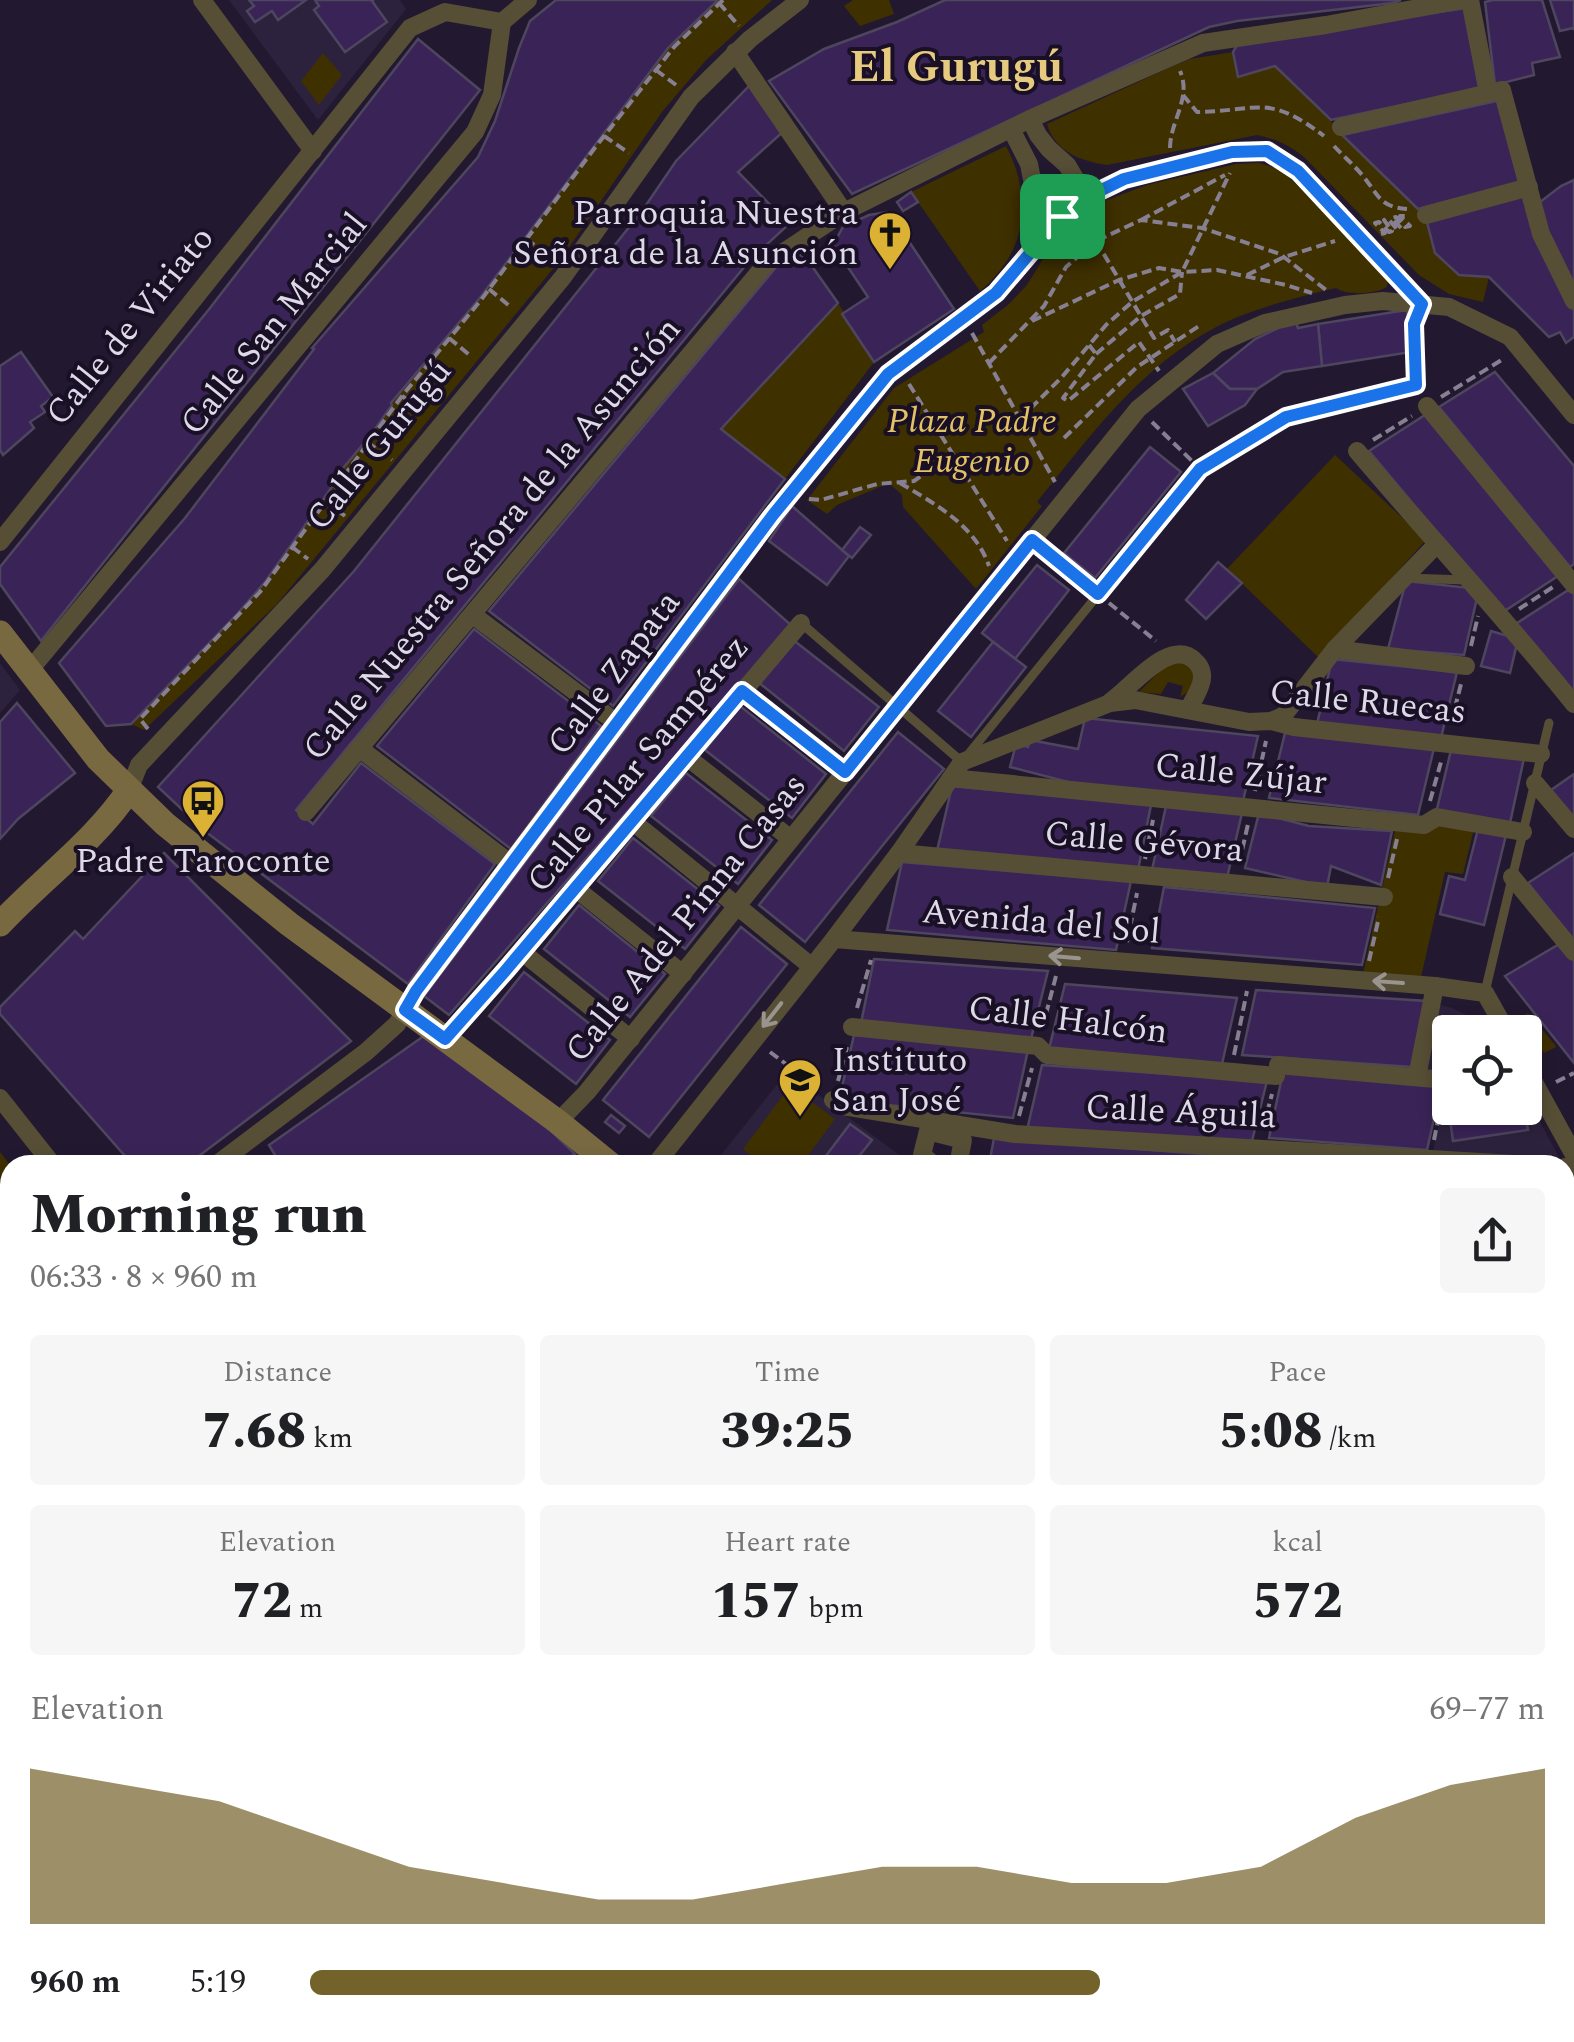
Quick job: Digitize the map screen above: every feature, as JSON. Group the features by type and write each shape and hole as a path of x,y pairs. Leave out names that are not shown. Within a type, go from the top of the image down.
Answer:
{"main road":[{"path":"0,634 98,759 165,824 290,924 558,1122 593,1155"},
{"name":"Calle Gurugú","path":"0,924 114,813 128,790"}],"street":[{"path":"202,0 313,151"},
{"path":"502,22 528,0"},
{"name":"Calle Gurugú","path":"128,790 139,765 322,570 563,277 692,96 735,52 800,0"},
{"name":"Calle Nuestra Señora de la Asunción","path":"306,812 766,264 844,212 1030,120 1203,43 1462,0"},
{"path":"1470,0 1488,94"},
{"name":"Calle de Viriato","path":"0,542 410,28 445,12 502,22"},
{"name":"Calle San Marcial","path":"29,671 475,132 492,95 502,22"},
{"path":"735,52 844,212"},
{"path":"1341,127 1502,90 1541,234 1574,301"},
{"path":"1030,120 1049,149 1067,165 1076,180 1079,201"},
{"path":"1011,130 1029,164 1035,195 1062,216"},
{"name":"Calle Zapata","path":"229,1155 397,1024 416,991 510,863 788,498 888,374 996,293 1079,201 1124,179 1232,152 1267,151 1298,171 1422,304"},
{"path":"1426,215 1529,186"},
{"name":"Calle Adel Pinna Casas","path":"558,1122 631,1039 1138,409 1218,344 1265,323 1344,305 1383,301 1449,307 1510,336 1574,415"},
{"path":"1427,406 1571,582"},
{"path":"1357,450 1574,704"},
{"path":"1271,721 1284,716 1335,649 1436,545"},
{"path":"473,615 616,723"},
{"name":"Calle Pilar Sampérez","path":"445,1039 801,622"},
{"path":"1335,649 1466,666"},
{"name":"Calle Ruecas","path":"962,762 1110,703 1150,667 1179,654 1190,656 1202,674 1202,685 1188,710"},
{"path":"742,691 845,772"},
{"name":"Calle Ruecas","path":"1110,703 1135,700 1249,722 1271,721 1294,727 1542,754"},
{"path":"359,748 510,863"},
{"path":"687,757 791,839"},
{"path":"662,1155 834,939 962,762"},
{"name":"Calle Zújar","path":"950,778 1424,824 1438,817 1523,832"},
{"path":"1535,783 1574,830"},
{"path":"632,821 810,966"},
{"name":"Calle Gévora","path":"898,853 1384,896"},
{"path":"1512,877 1574,952"},
{"path":"575,888 683,974"},
{"name":"Avenida del Sol","path":"834,939 1485,993"},
{"path":"522,952 631,1039"},
{"path":"1416,1077 1435,986"},
{"path":"1485,993 1497,1015"},
{"name":"Calle Halcón","path":"852,1027 1038,1046 1047,1055 1230,1072 1277,1070 1432,1079"},
{"path":"1542,1097 1574,1155"},
{"path":"1,1100 45,1155"},
{"name":"Calle Águila","path":"833,1100 843,1106 1014,1134 1361,1155"},
{"path":"922,1155 928,1131 963,1140 960,1155"}],"lane":[{"path":"801,622 962,762 1200,469 1286,417 1416,385 1414,324 1422,304"},
{"path":"1404,578 1477,587"},
{"path":"1485,993 1549,722"}],"path":[{"path":"161,743 140,720 260,592 367,442 674,47 721,2 750,39"},
{"path":"1170,168 1170,134 1184,95 1184,80 1174,56"},
{"path":"656,70 692,96"},
{"path":"1184,95 1197,112 1266,106 1293,115 1324,136 1360,172 1378,199 1395,208 1426,215"},
{"path":"604,136 644,164"},
{"path":"988,363 1044,306 1066,268 1096,241 1230,172 1182,272 1180,294 1140,316 1096,354 1063,398 1068,401 1140,342 1167,383"},
{"path":"1141,220 1202,228 1280,254 1344,305"},
{"path":"526,239 547,254"},
{"path":"1096,241 1154,338 1168,330 1175,342"},
{"path":"1028,323 1119,280 1159,268 1247,275 1344,305"},
{"path":"1020,419 1106,325 1132,302 1182,272"},
{"path":"488,289 508,304"},
{"path":"963,318 1065,499"},
{"path":"1064,438 1120,381 1202,324"},
{"path":"449,338 466,352"},
{"path":"1089,345 1096,354"},
{"path":"898,366 1018,558"},
{"path":"402,396 442,424"},
{"path":"1138,409 1200,469"},
{"path":"367,442 405,470"},
{"path":"788,498 821,500 866,486 914,481 953,454"},
{"path":"896,481 961,523 989,564 987,596"},
{"path":"1032,540 1164,647"},
{"path":"1502,620 1571,582"},
{"path":"1424,824 1466,666 1477,587"},
{"path":"1230,1072 1251,972"},
{"path":"753,1039 833,1100"},
{"path":"1258,1149 1277,1070"},
{"path":"1431,1155 1437,1125"}],"shaded area":[{"path":"229,0 400,0 406,9 318,120"},
{"path":"0,663 20,690 0,713"},
{"path":"1435,1004 1467,1015 1432,1015"},
{"path":"1432,1017 1432,1073 1420,1070"},
{"name":"Instituto San José","path":"787,1072 899,1155 721,1155"},
{"path":"1439,1125 1542,1125 1558,1155 1476,1155 1433,1152"}],"green space":[{"path":"718,0 772,0 706,60 662,112 561,259 277,604 144,730 131,724 265,582 336,482 334,479 403,388 479,299 668,48"},
{"path":"853,0 889,0 894,14 860,26 844,6"},
{"path":"1233,52 1239,77 1275,66 1424,211 1435,254 1459,275 1489,277 1483,302 1449,294 1419,275 1304,157 1276,141 1257,135 1107,165 1070,154 1051,134 1047,124 1171,67 1190,59"},
{"path":"323,53 342,75 319,105 301,81"},
{"path":"1006,146 1020,186 1021,224 1008,259 980,291 911,192"},
{"name":"Plaza Padre Eugenio","path":"1259,163 1287,175 1384,274 1387,287 1362,293 1336,288 1275,304 1208,331 1179,350 1103,421 1037,502 1042,506 976,589 903,507 902,495 889,483 837,505 827,514 807,500 894,388 984,332 982,325 1027,285 1054,241 1099,203 1147,185 1236,164"},
{"path":"838,303 874,362 785,479 721,429"},
{"path":"1335,455 1426,540 1319,658 1227,569"},
{"path":"1166,665 1193,666 1197,675 1192,690 1180,697 1183,686 1168,682 1161,694 1139,692"},
{"path":"1398,817 1474,829 1463,874 1445,872 1421,977 1363,974"},
{"path":"1542,1030 1556,1047 1544,1053 1542,1050"},
{"path":"790,1086 835,1119 808,1155 751,1155 743,1149"}],"building":[{"path":"249,0 306,0 278,20 272,11 255,22 247,11 254,6"},
{"path":"315,0 374,0 387,22 345,52 314,10 319,6"},
{"path":"556,0 718,0 668,48 479,299 391,403 265,582 131,724 106,726 59,663 185,518 312,348 478,157 495,121 530,21"},
{"path":"945,0 1401,0 1209,27 852,194 769,81 824,49"},
{"path":"1542,0 1560,57 1532,63 1534,75 1495,85 1485,2"},
{"path":"1550,0 1574,0 1574,30 1560,31"},
{"path":"1466,8 1482,88 1331,120 1275,66 1238,77 1233,52 1239,42"},
{"path":"418,39 480,90 41,641 0,584 0,567 210,308"},
{"path":"751,84 785,130 738,172 789,224 750,260 296,810 313,824 361,763 495,864 408,984 206,832 158,787 354,571 642,211 676,161"},
{"path":"1501,100 1523,182 1418,209 1342,135"},
{"path":"1574,180 1574,285 1550,240 1540,202"},
{"path":"1533,181 1561,286 1574,310 1574,337 1566,343 1560,332 1549,337 1489,277 1459,275 1435,253 1424,211"},
{"path":"911,192 918,202 903,211 897,202"},
{"name":"Parroquia Nuestra Señora de la Asunción","path":"887,212 954,309 874,362 842,314 868,297 833,245 843,227"},
{"path":"796,251 809,262 838,303 721,429 785,479 613,706 489,611 782,260"},
{"path":"1407,310 1411,352 1322,366 1318,324"},
{"path":"1295,320 1298,328 1318,324 1322,366 1283,372 1257,389 1230,389 1213,373 1255,339"},
{"path":"21,352 53,397 41,406 45,412 30,422 34,428 3,455 0,366"},
{"path":"1495,372 1574,466 1574,564 1570,567 1439,407"},
{"path":"1213,373 1230,389 1257,389 1245,405 1208,426 1183,389"},
{"path":"1425,415 1558,576 1503,612 1369,451"},
{"path":"1150,447 1181,472 1095,578 1064,553"},
{"path":"792,506 849,556 827,585 769,541"},
{"path":"860,527 871,535 852,558 842,550"},
{"path":"1218,562 1242,583 1206,619 1186,600"},
{"path":"1037,565 1069,590 1015,659 982,633"},
{"path":"739,579 791,625 449,1015 424,996"},
{"path":"1406,581 1479,589 1464,655 1388,649"},
{"path":"1570,589 1574,594 1574,697 1514,625"},
{"path":"474,629 601,726 511,849 377,746"},
{"path":"1491,631 1518,639 1510,673 1481,666"},
{"path":"792,639 879,707 844,751 758,682"},
{"path":"993,642 1026,667 971,737 938,711"},
{"path":"1332,659 1457,672 1441,738 1317,724"},
{"path":"17,703 75,773 18,819 0,839 0,722"},
{"path":"740,706 826,774 792,818 705,750"},
{"path":"1085,718 1258,736 1243,801 1072,783 1010,767 1016,744 1028,747 1030,740 1078,749"},
{"path":"898,732 944,769 805,942 759,905"},
{"path":"1285,733 1434,748 1418,815 1269,798"},
{"path":"1451,750 1524,758 1510,823 1436,813"},
{"path":"686,773 772,840 738,884 651,816"},
{"path":"1574,774 1574,818 1551,790"},
{"path":"952,786 1151,805 1138,870 937,851"},
{"path":"1166,806 1242,813 1227,878 1152,870"},
{"path":"1259,813 1309,826 1392,831 1381,885 1331,866 1327,887 1245,868"},
{"path":"1478,829 1506,835 1484,925 1440,914 1449,876 1465,880"},
{"path":"633,838 719,906 685,949 598,881"},
{"path":"164,853 351,1041 200,1155 124,1155 0,1014 0,1007 75,931 83,939"},
{"path":"1574,853 1574,941 1528,883"},
{"path":"902,862 1131,881 1116,950 887,930"},
{"path":"1164,887 1375,908 1362,965 1152,948"},
{"path":"579,905 665,974 630,1017 544,949"},
{"path":"741,927 787,964 649,1137 603,1100"},
{"path":"1561,943 1574,959 1574,1063 1542,1023 1542,1015 1536,1015 1505,976"},
{"path":"874,959 1048,971 1031,1039 861,1023"},
{"path":"524,972 610,1040 576,1084 489,1016"},
{"path":"1065,984 1237,998 1222,1064 1049,1049"},
{"path":"1256,990 1427,1001 1412,1067 1242,1055"},
{"path":"428,1033 516,1097 575,1154 275,1155 269,1145"},
{"path":"854,1035 1028,1050 1013,1118 839,1100"},
{"path":"1042,1065 1267,1081 1251,1145 1027,1130"},
{"path":"1283,1072 1432,1082 1433,1125 1427,1150 1269,1138"},
{"path":"611,1115 625,1126 619,1133 605,1122"},
{"path":"850,1124 872,1140 860,1155 827,1155"},
{"path":"1451,1125 1527,1125 1528,1130 1453,1141"},
{"path":"994,1138 1216,1155 991,1155"}],"place":[{"name":"Parroquia Nuestra Señora de la Asunción","path":"890,271"},
{"name":"Padre Taroconte","path":"203,839"},
{"name":"Instituto San José","path":"800,1118"}],"district":[{"name":"El Gurugú","path":"956,67"}],"route":[{"path":"1267,151 1298,171 1422,304 1414,324 1416,385 1286,417 1200,469 1098,594 1032,540 845,772 742,691 445,1039 405,1010 510,863 773,515 888,374 996,293 1062,216 1079,201 1124,179 1232,152 1267,151"}]}
